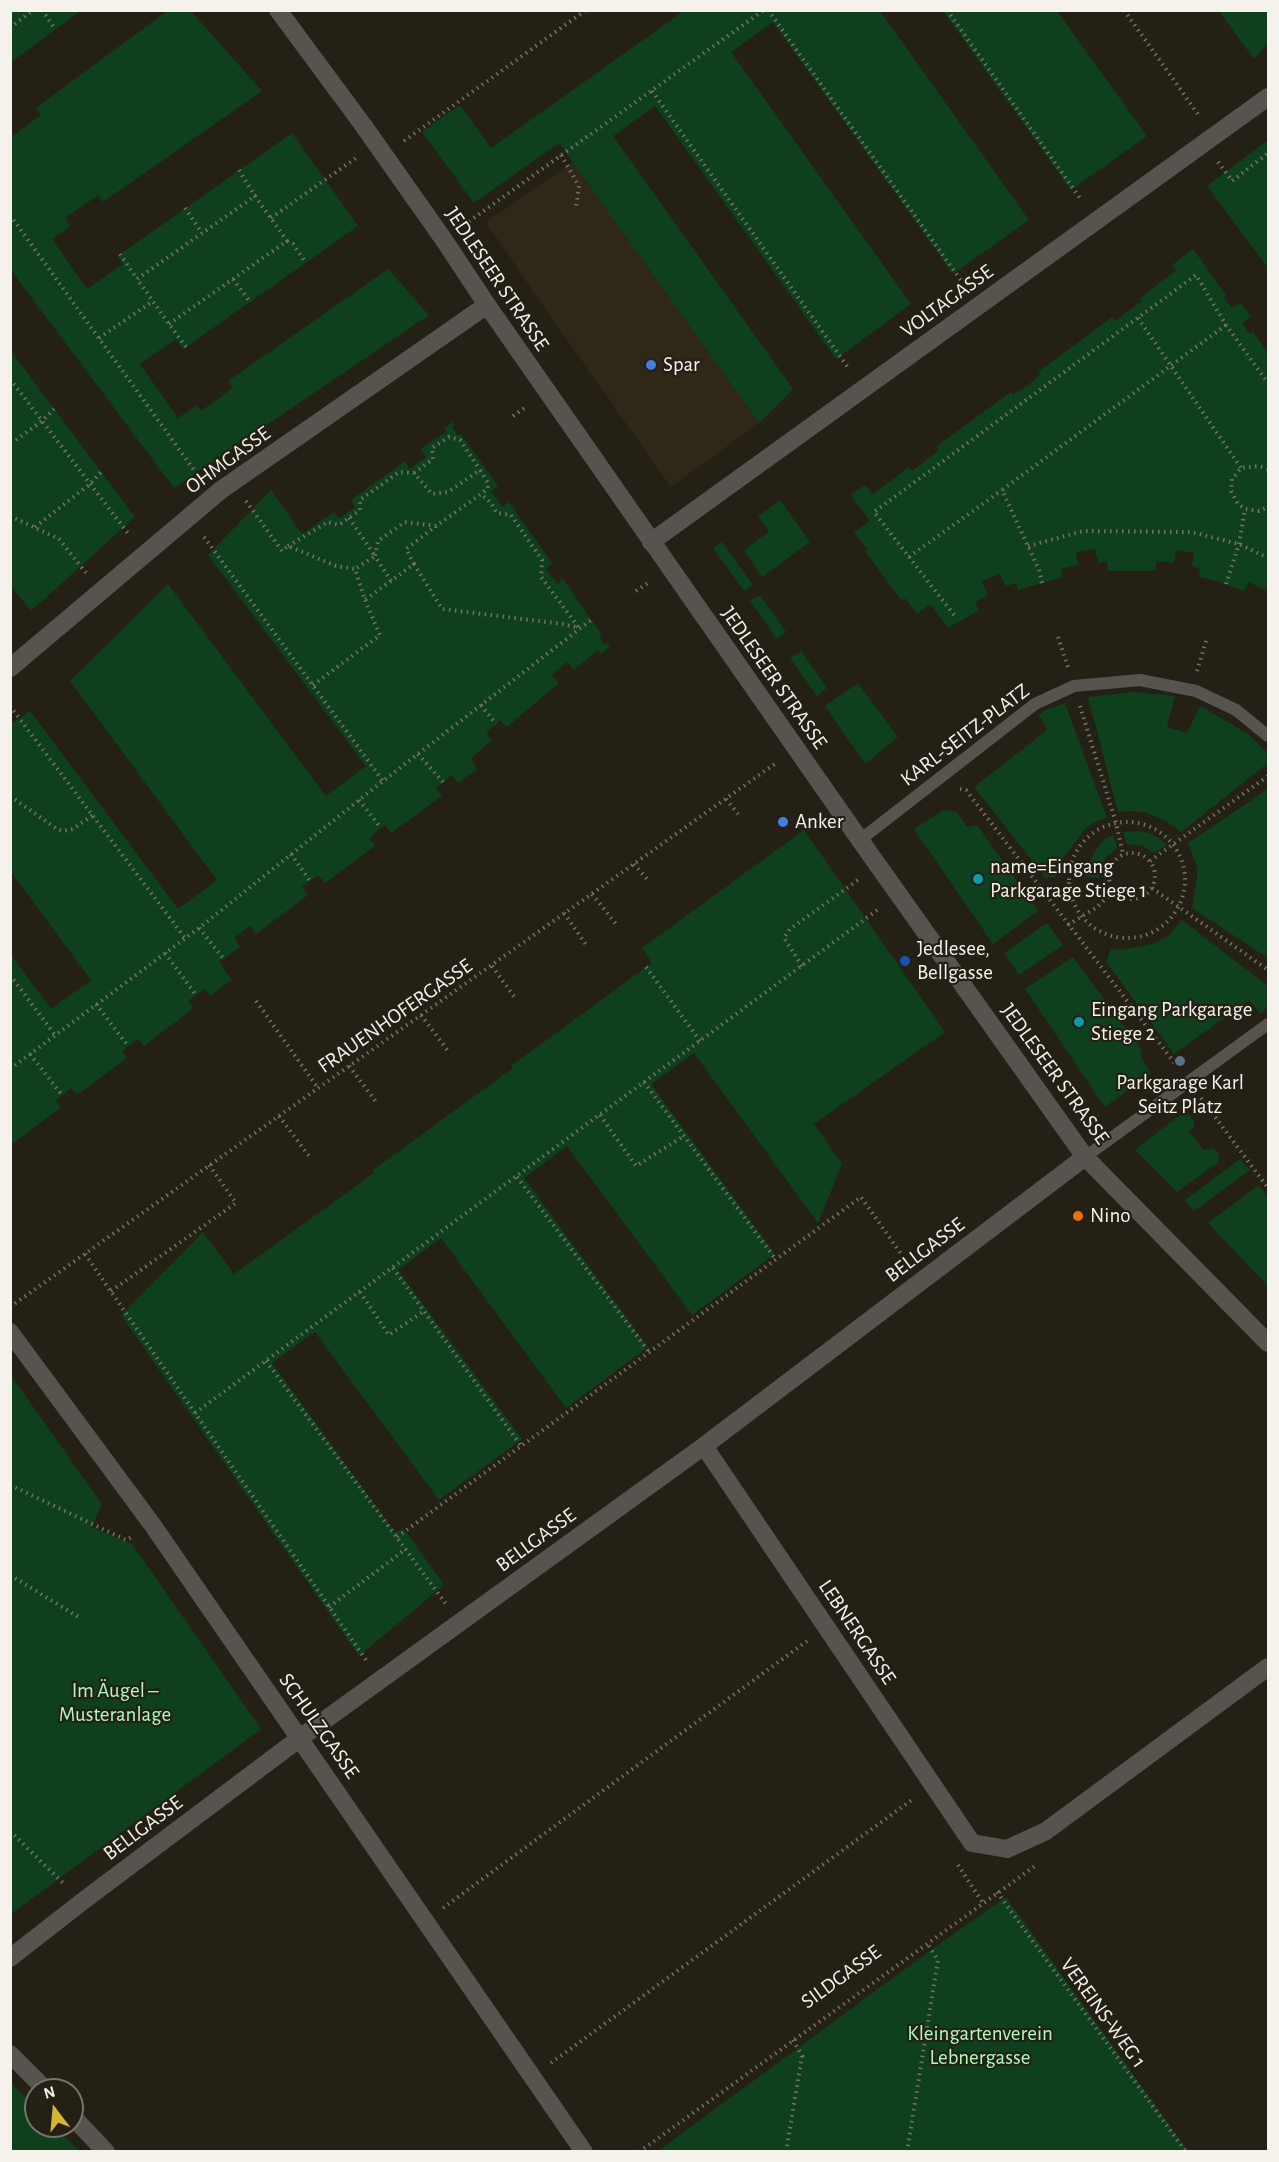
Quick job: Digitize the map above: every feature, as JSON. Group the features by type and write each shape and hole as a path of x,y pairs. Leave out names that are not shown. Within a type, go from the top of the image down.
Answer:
{"street":[{"name":"JEDLESEER STRASSE","path":"278,10 444,240 487,306 651,542 1085,1157 1269,1343"},
{"name":"VOLTAGASSE","path":"651,542 1269,97"},
{"name":"OHMGASSE","path":"10,668 230,484 487,306"},
{"name":"BELLGASSE","path":"10,1958 300,1738 704,1446 1085,1157"},
{"name":"SCHULZGASSE","path":"10,1332 154,1527 584,2151"},
{"name":"LEBNERGASSE","path":"704,1446 972,1843"},
{"path":"972,1843 1007,1849 1046,1832 1269,1667"},
{"path":"10,2054 34,2078"},
{"path":"84,2128 106,2151"}],"lane":[{"name":"KARL-SEITZ-PLATZ","path":"860,840 1035,704 1074,686 1140,680 1191,690 1236,710 1269,736"},
{"path":"1085,1157 1269,1024"}],"path":[{"path":"10,28 33,10"},
{"path":"42,10 56,29"},
{"path":"421,129 586,10"},
{"path":"444,240 766,10 979,306"},
{"path":"947,10 1096,221"},
{"path":"1124,10 1208,139 1232,181 1269,153"},
{"path":"652,91 863,389"},
{"path":"271,218 375,143"},
{"path":"561,155 579,186 576,207"},
{"path":"239,170 287,241 293,244 306,263"},
{"path":"138,279 255,196"},
{"path":"185,208 202,233"},
{"path":"10,215 213,497"},
{"path":"169,324 287,241"},
{"path":"120,254 186,347"},
{"path":"954,615 874,512 1137,318 1196,275 1226,325 1269,383"},
{"path":"233,279 250,302"},
{"path":"99,338 153,301"},
{"path":"1137,318 1241,468"},
{"path":"909,557 1226,325"},
{"path":"10,379 144,555"},
{"path":"16,440 54,409"},
{"path":"230,484 282,551 328,522 339,525 360,510 360,500 399,472 414,473 433,459 432,448 449,437 460,440 468,447 488,483 488,488 406,549 442,609 580,628"},
{"path":"1269,470 1259,466 1241,468 1232,479 1231,491 1238,504 1245,509 1258,511 1269,507"},
{"path":"414,473 432,494 448,492 480,470"},
{"path":"34,527 90,484 101,472"},
{"path":"1002,490 1039,570 1042,583"},
{"path":"481,494 497,513 512,516 542,560 541,577 580,628"},
{"path":"1226,584 1239,544 1245,509"},
{"path":"10,516 58,539 102,591"},
{"path":"189,517 383,781"},
{"path":"349,518 391,581"},
{"path":"288,546 336,566 355,569 375,556 378,542 405,522 436,526"},
{"path":"1028,546 1084,531 1191,532 1239,544 1269,558"},
{"path":"365,600 414,564"},
{"path":"313,685 380,635 355,569"},
{"path":"10,1069 198,928 591,620"},
{"path":"1058,637 1116,823 1123,854"},
{"path":"1191,690 1207,638"},
{"path":"481,705 496,724"},
{"path":"10,706 185,938"},
{"name":"FRAUENHOFERGASSE","path":"10,1307 796,749"},
{"path":"418,754 443,782"},
{"path":"1150,861 1269,776"},
{"path":"939,777 952,788 966,790 1269,1188"},
{"path":"10,796 63,831 73,829 93,815"},
{"path":"726,799 738,814"},
{"path":"359,800 381,828"},
{"path":"1133,822 1148,825 1163,833 1174,845 1182,859 1186,875 1185,892 1169,922 1154,932 1138,938 1120,938 1103,933 1089,924 1077,910 1070,892 1069,874 1074,856 1084,840 1099,829 1116,823 1133,822"},
{"path":"291,854 310,881"},
{"path":"1123,854 1138,854 1150,861 1155,877 1152,888 1143,897 1136,899 1120,896 1110,885 1109,870 1117,858 1123,854"},
{"path":"634,864 648,880"},
{"path":"802,966 784,938 790,929 878,866"},
{"path":"1152,888 1269,970"},
{"path":"1068,925 1105,901 1114,891"},
{"path":"592,894 616,924"},
{"path":"195,1413 899,894"},
{"path":"564,913 587,946"},
{"path":"198,928 224,958"},
{"path":"165,953 196,996"},
{"path":"492,966 515,998"},
{"path":"646,967 700,1041"},
{"path":"10,975 55,1035"},
{"path":"256,1001 318,1089"},
{"path":"96,1004 128,1046"},
{"path":"421,1015 448,1052"},
{"path":"30,1054 62,1095"},
{"path":"349,1066 377,1103"},
{"path":"644,1082 776,1260"},
{"path":"600,1115 636,1166 684,1136"},
{"path":"279,1116 309,1156"},
{"path":"111,1291 236,1203 209,1166"},
{"path":"517,1177 649,1352"},
{"path":"396,1537 861,1197 920,1282"},
{"path":"85,1254 380,1681"},
{"path":"393,1268 521,1446"},
{"path":"360,1292 389,1335 424,1311"},
{"path":"266,1361 460,1623"},
{"path":"10,1485 126,1540 154,1527"},
{"path":"329,1607 406,1549"},
{"path":"10,1575 80,1618"},
{"path":"426,1921 826,1627"},
{"path":"532,2077 933,1785"},
{"path":"10,1831 83,1901"},
{"name":"SILDGASSE","path":"639,2151 1052,1854 1046,1832"},
{"path":"972,1843 956,1863 983,1903"},
{"name":"VEREINS-WEG 1","path":"997,1893 1186,2151"},
{"path":"907,2151 938,1960 927,1943"},
{"path":"786,2151 802,2056 793,2040"}],"shaded area":[{"name":"Spar","path":"573,162 759,423 671,487 486,222"}],"green space":[{"path":"11,10 80,10 80,11 11,62"},
{"path":"167,11 191,11 262,91 103,202 98,195 65,218 70,226 52,239 87,289 123,264 118,256 292,133 358,226 183,349 176,339 140,364 178,418 197,405 201,411 233,388 228,381 388,269 429,315 174,488 10,269 11,137 41,115 36,108"},
{"path":"684,11 880,11 1029,220 953,274 773,22 731,52 911,304 836,359 655,106 613,136 793,389 759,423 559,143 474,203 422,132 460,105 491,148"},
{"path":"943,11 1057,11 1147,136 1071,190"},
{"path":"1219,11 1268,11 1268,42 1254,59"},
{"path":"1268,140 1268,268 1207,186"},
{"path":"1193,249 1226,295 1223,298 1232,308 1241,303 1251,316 1242,323 1250,334 1253,332 1268,353 1268,583 1265,590 1249,582 1244,591 1199,577 1200,569 1192,566 1194,553 1176,550 1174,563 1157,561 1155,571 1108,571 1107,561 1098,563 1095,549 1076,552 1078,565 1061,569 1063,577 1018,590 1016,583 1006,586 1000,574 982,581 988,595 975,602 979,610 948,628 930,604 917,614 905,598 902,601 865,551 867,549 854,532 870,521 851,495 865,485 873,494 909,467 912,471 939,450 937,446 1011,392 1013,395 1027,386 1040,375 1038,372 1112,317 1115,321 1142,301 1140,298 1176,270 1172,265"},
{"path":"11,351 135,517 31,611 11,586"},
{"path":"453,422 455,425 452,427 458,436 461,434 498,486 491,491 502,507 509,502 552,563 546,569 557,584 563,579 602,635 599,637 602,642 610,646 601,654 598,650 574,670 567,662 552,675 559,683 507,727 500,720 486,733 492,740 471,758 477,769 458,783 452,775 436,788 442,796 391,833 385,825 369,838 375,846 325,883 318,875 302,887 308,895 256,934 250,926 234,938 240,947 219,962 232,980 210,996 204,989 188,1001 194,1008 144,1046 138,1039 128,1046 122,1051 127,1058 77,1095 71,1088 55,1100 61,1107 11,1145 11,955 51,1009 91,980 11,872 11,724 30,711 178,909 217,880 70,681 168,584 326,796 366,766 208,555 271,490 302,534 334,512 339,519 355,507 351,500 405,461 410,469 426,457 421,449 447,431 445,428"},
{"path":"780,500 810,542 762,577 744,550 769,532 758,516"},
{"path":"722,542 753,585 744,591 713,548"},
{"path":"760,595 786,632 777,639 750,601"},
{"path":"801,651 827,688 817,696 790,658"},
{"path":"858,683 898,737 865,764 825,706"},
{"path":"1133,692 1175,696 1167,727 1187,733 1200,706 1248,734 1268,753 1268,763 1181,832 1166,821 1145,812 1118,812 1088,697"},
{"path":"1065,703 1107,818 1097,821 1084,830 1063,858 1055,877 1045,877 974,787 1047,730 1039,715 1045,710"},
{"path":"1268,789 1268,958 1192,908 1197,866 1188,843"},
{"path":"944,810 957,812 967,827 977,825 1038,911 993,944 914,829"},
{"path":"804,830 945,1032 814,1124 842,1164 818,1223 694,1053 651,1084 775,1254 692,1315 567,1146 524,1178 648,1347 566,1408 441,1238 398,1270 522,1439 439,1500 315,1332 272,1363 395,1532 404,1529 444,1585 359,1656 121,1315 203,1232 234,1274 374,1173 373,1170 652,963 642,948"},
{"path":"1123,832 1149,833 1166,845 1155,853 1143,846 1127,844"},
{"path":"1113,835 1117,848 1106,857 1099,870 1099,878 1086,877 1087,867 1097,848 1105,839"},
{"path":"1182,920 1268,986 1268,1006 1261,1014 1249,1000 1174,1054 1107,963 1110,949 1119,950 1152,944 1168,936"},
{"path":"1047,923 1063,945 1019,975 1004,953"},
{"path":"1073,957 1141,1049 1141,1057 1151,1074 1105,1107 1025,989"},
{"path":"1190,1115 1194,1122 1194,1127 1189,1132 1204,1150 1212,1148 1218,1152 1219,1162 1177,1192 1135,1150 1177,1117"},
{"path":"1240,1159 1250,1170 1194,1211 1185,1200"},
{"path":"1259,1185 1268,1197 1268,1286 1208,1223"},
{"name":"Im Äugel – Musteranlage","path":"10,1374 102,1504 92,1527 132,1544 261,1729 11,1914"},
{"name":"Kleingartenverein Lebnergasse","path":"1006,1897 1188,2151 658,2151 931,1950"},
{"path":"10,2082 24,2096 24,2138 66,2138 79,2151 11,2151"}],"place":[{"name":"Spar","path":"651,365"},
{"name":"Anker","path":"783,822"},
{"name":"name=Eingang Parkgarage Stiege 1","path":"978,879"},
{"name":"Jedlesee, Bellgasse","path":"905,961"},
{"name":"Eingang Parkgarage Stiege 2","path":"1079,1022"},
{"name":"Parkgarage Karl Seitz Platz","path":"1180,1061"},
{"name":"Nino","path":"1078,1216"}]}
